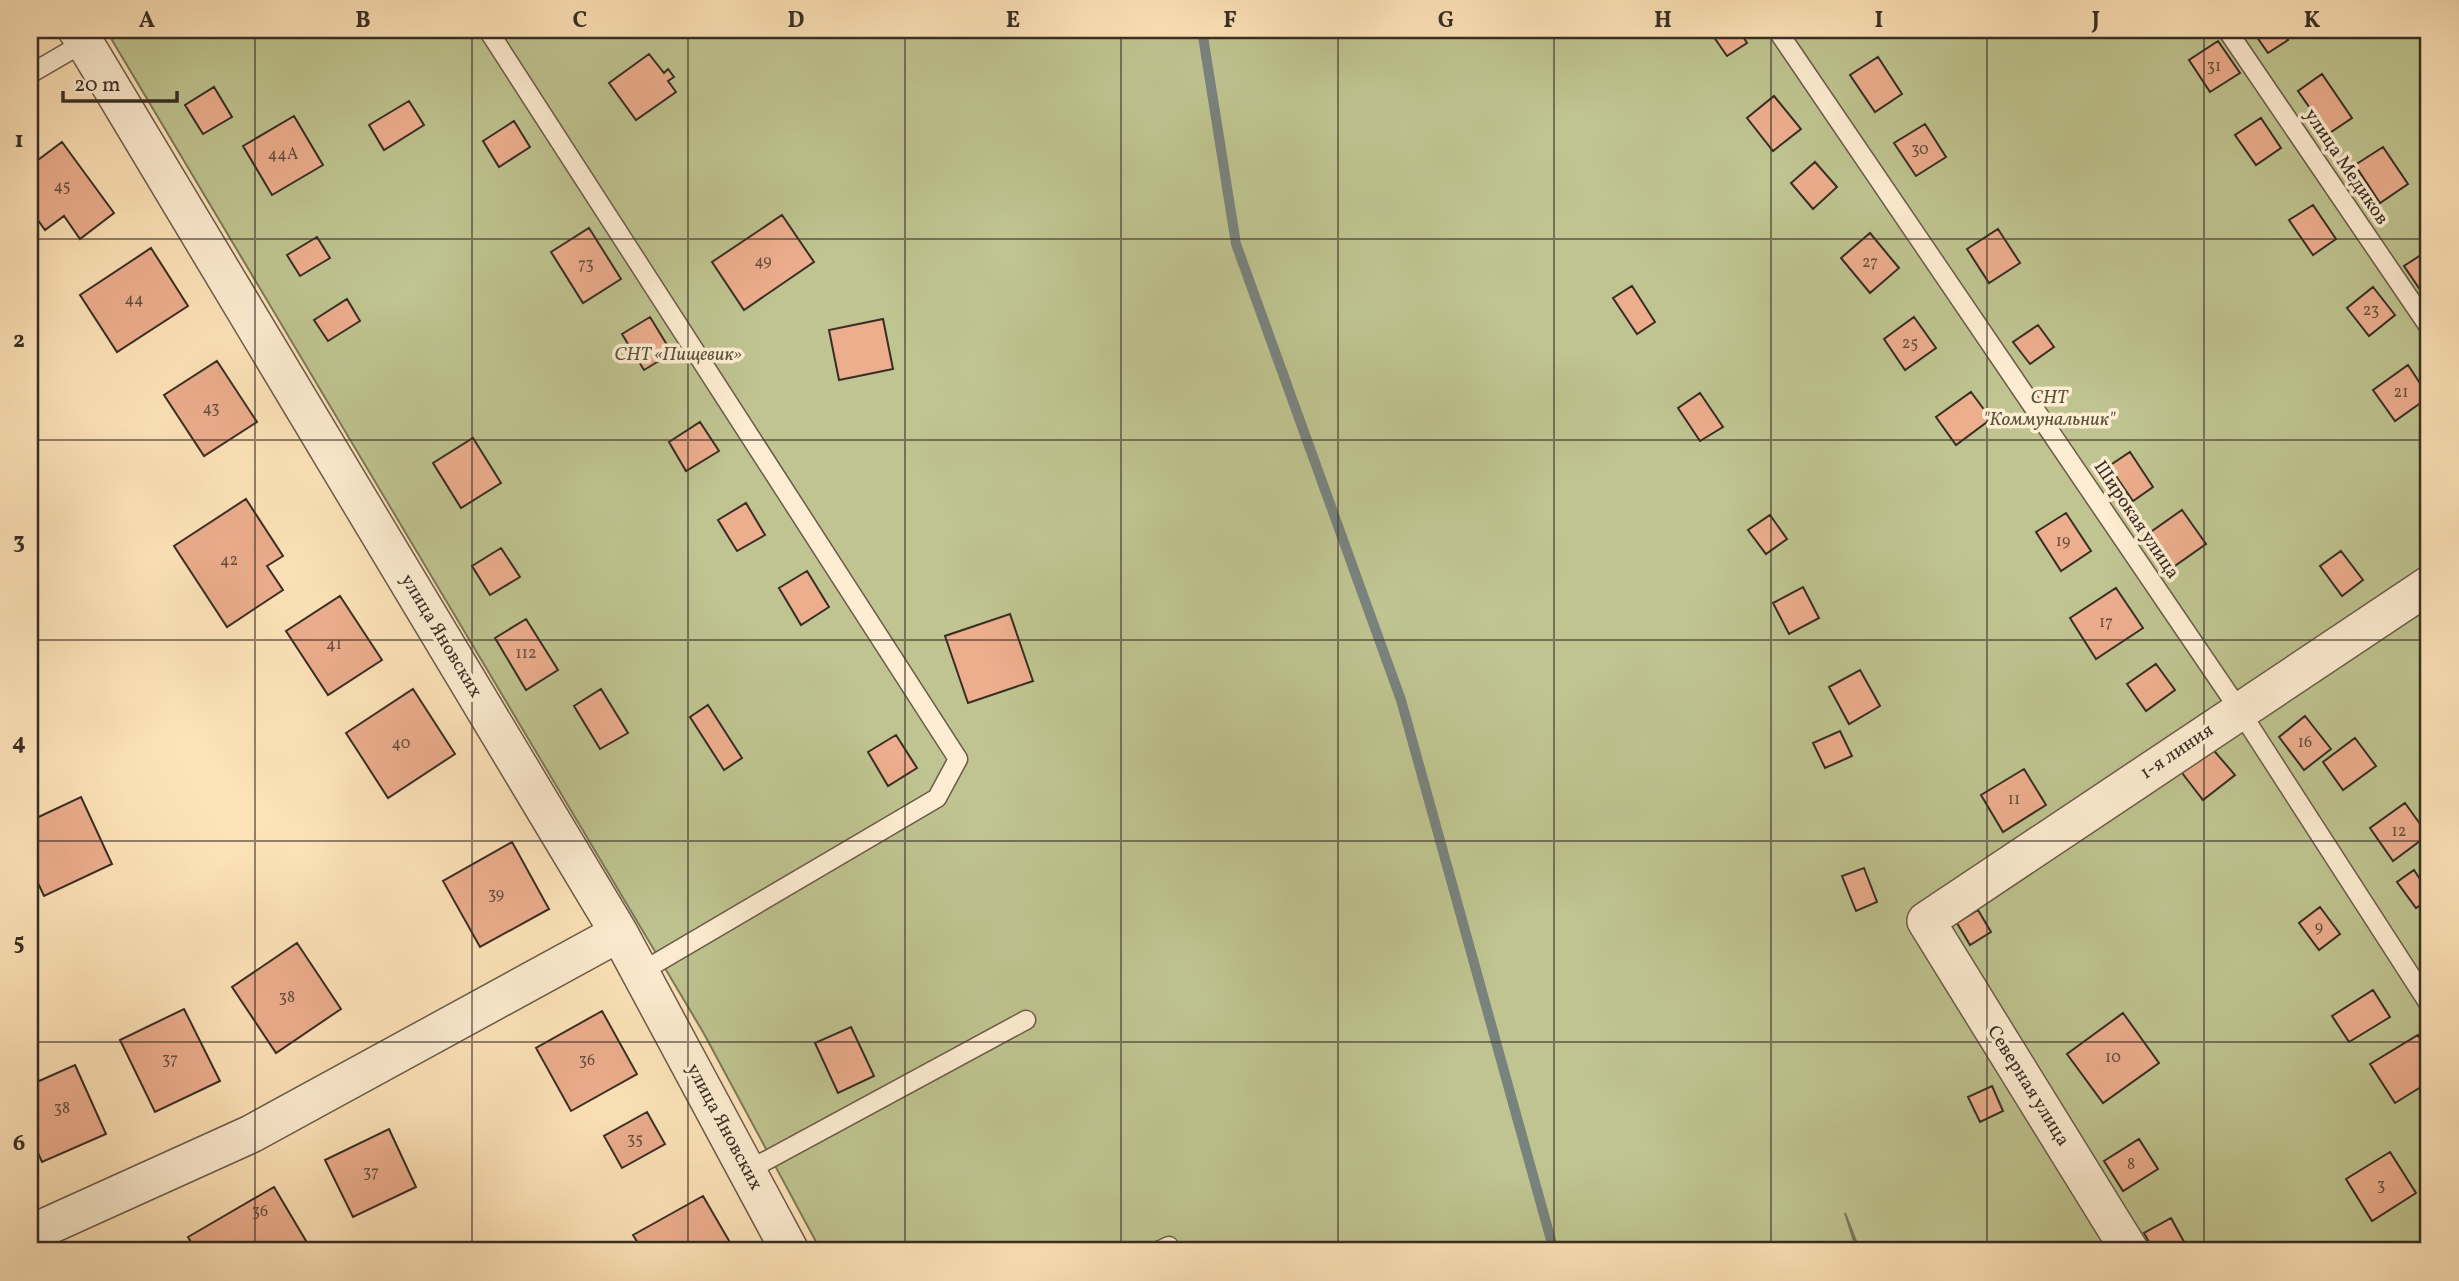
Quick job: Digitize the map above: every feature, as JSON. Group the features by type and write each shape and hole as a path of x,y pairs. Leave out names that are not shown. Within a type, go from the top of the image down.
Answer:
{"street":[{"name":"улица Яновских","path":"81,36 642,972 790,1251"},
{"name":"1-я линия","path":"1926,921 2429,585"},
{"name":"Северная улица","path":"1926,921 2130,1251"},
{"path":"30,1234 251,1135 619,933"}],"lane":[{"path":"488,30 958,759 937,798 642,972"},
{"name":"Широкая улица","path":"1777,30 2240,710 2429,1004"},
{"name":"улица Медиков","path":"2227,30 2429,327"},
{"path":"30,74 81,36"},
{"path":"747,1171 1026,1020"}],"green space":[{"path":"106,30 2429,30 2429,1251 1860,1251 1845,1213 1857,1251 821,1251 703,1032"}],"building":[{"path":"1709,30 1739,30 1747,43 1727,56"},
{"path":"2252,30 2281,30 2288,40 2268,53"},
{"path":"2218,41 2240,73 2210,92 2189,60"},
{"path":"649,54 664,73 668,69 674,77 668,81 676,92 636,120 609,83"},
{"path":"1878,57 1902,94 1875,112 1850,75"},
{"path":"2322,74 2352,118 2328,134 2298,91"},
{"path":"214,87 232,117 203,134 185,105"},
{"path":"1774,96 1801,129 1773,151 1747,118"},
{"path":"409,101 424,125 384,150 369,125"},
{"path":"294,116 323,165 272,195 243,146"},
{"path":"2261,118 2281,148 2256,165 2235,135"},
{"path":"514,121 530,147 499,167 483,141"},
{"path":"1925,124 1946,157 1916,176 1894,143"},
{"path":"62,142 114,213 80,239 64,216 45,230 30,209 30,166"},
{"path":"2383,147 2408,184 2380,203 2355,165"},
{"path":"1815,162 1837,187 1813,209 1791,183"},
{"path":"2313,205 2336,239 2313,255 2289,220"},
{"path":"782,215 814,262 744,310 712,262"},
{"path":"589,228 621,279 583,303 551,252"},
{"path":"1998,229 2020,263 1989,283 1967,249"},
{"path":"1870,233 1899,268 1870,293 1841,258"},
{"path":"317,237 330,258 300,276 287,255"},
{"path":"151,248 188,306 117,352 80,295"},
{"path":"2427,251 2429,294 2425,297 2404,266"},
{"path":"1632,286 1655,322 1637,334 1613,298"},
{"path":"2373,287 2395,315 2369,336 2347,308"},
{"path":"347,299 360,321 328,341 314,320"},
{"path":"650,317 672,353 644,370 622,334"},
{"path":"1914,317 1936,348 1905,370 1884,339"},
{"path":"883,319 893,369 839,380 829,330"},
{"path":"2038,325 2054,347 2030,364 2013,342"},
{"path":"217,361 257,422 204,456 164,395"},
{"path":"2408,365 2429,397 2395,421 2373,390"},
{"path":"1971,392 1991,419 1956,445 1936,417"},
{"path":"1700,393 1723,427 1700,441 1678,408"},
{"path":"700,422 719,451 686,471 669,442"},
{"path":"473,438 501,483 461,508 433,463"},
{"path":"2130,452 2153,487 2133,501 2109,466"},
{"path":"246,499 283,556 267,566 283,590 227,627 174,546"},
{"path":"746,503 765,535 737,551 718,520"},
{"path":"2182,510 2206,544 2169,570 2145,536"},
{"path":"2066,513 2091,551 2061,571 2036,532"},
{"path":"1770,515 1787,539 1766,554 1748,530"},
{"path":"501,548 520,577 490,595 472,566"},
{"path":"2341,551 2363,580 2342,596 2320,566"},
{"path":"807,571 829,607 801,625 779,588"},
{"path":"1803,587 1819,618 1789,634 1773,603"},
{"path":"2116,588 2143,628 2096,659 2070,618"},
{"path":"340,596 382,660 328,695 286,631"},
{"path":"1010,614 1033,681 968,703 945,636"},
{"path":"526,619 558,670 526,690 495,638"},
{"path":"2156,664 2175,690 2146,711 2127,684"},
{"path":"1860,670 1880,706 1849,724 1829,687"},
{"path":"413,689 455,754 388,798 346,733"},
{"path":"601,689 628,733 600,749 574,706"},
{"path":"708,705 742,758 724,770 690,717"},
{"path":"2305,716 2331,749 2304,770 2279,737"},
{"path":"1840,731 1852,756 1825,768 1813,743"},
{"path":"896,735 917,768 888,786 868,752"},
{"path":"2355,738 2376,766 2343,790 2323,762"},
{"path":"2209,745 2235,775 2203,800 2179,769"},
{"path":"2024,769 2046,805 2003,832 1981,795"},
{"path":"81,797 112,864 44,896 30,866 30,821"},
{"path":"2405,803 2428,835 2393,861 2370,828"},
{"path":"512,842 549,909 480,947 443,881"},
{"path":"1864,868 1877,902 1856,911 1842,876"},
{"path":"2414,870 2429,893 2429,899 2416,908 2397,882"},
{"path":"2320,907 2340,934 2319,950 2299,923"},
{"path":"1978,910 1991,932 1970,945 1957,923"},
{"path":"297,943 341,1009 276,1053 232,987"},
{"path":"2373,990 2390,1017 2349,1042 2332,1016"},
{"path":"184,1009 220,1081 155,1112 120,1040"},
{"path":"602,1011 637,1074 571,1111 536,1048"},
{"path":"2123,1013 2159,1063 2103,1103 2067,1054"},
{"path":"851,1027 874,1076 838,1093 815,1043"},
{"path":"2418,1035 2429,1054 2429,1082 2395,1103 2370,1064"},
{"path":"75,1065 106,1134 42,1162 30,1135 30,1085"},
{"path":"1992,1086 2003,1111 1980,1122 1968,1097"},
{"path":"647,1112 665,1144 622,1168 604,1136"},
{"path":"389,1129 416,1187 353,1217 325,1160"},
{"path":"2139,1139 2158,1169 2123,1191 2104,1161"},
{"path":"2390,1152 2416,1193 2372,1221 2346,1179"},
{"path":"274,1187 309,1246 300,1251 196,1251 188,1237"},
{"path":"703,1196 735,1251 643,1251 633,1235"},
{"path":"2171,1218 2189,1251 2154,1251 2144,1233"}],"waterway":[{"path":"1202,30 1236,244 1401,700 1554,1251"}],"park label":[{"name":"СНТ «Пищевик»","path":"678,355"},
{"name":"СНТ \"Коммунальник\"","path":"2049,409"}]}
